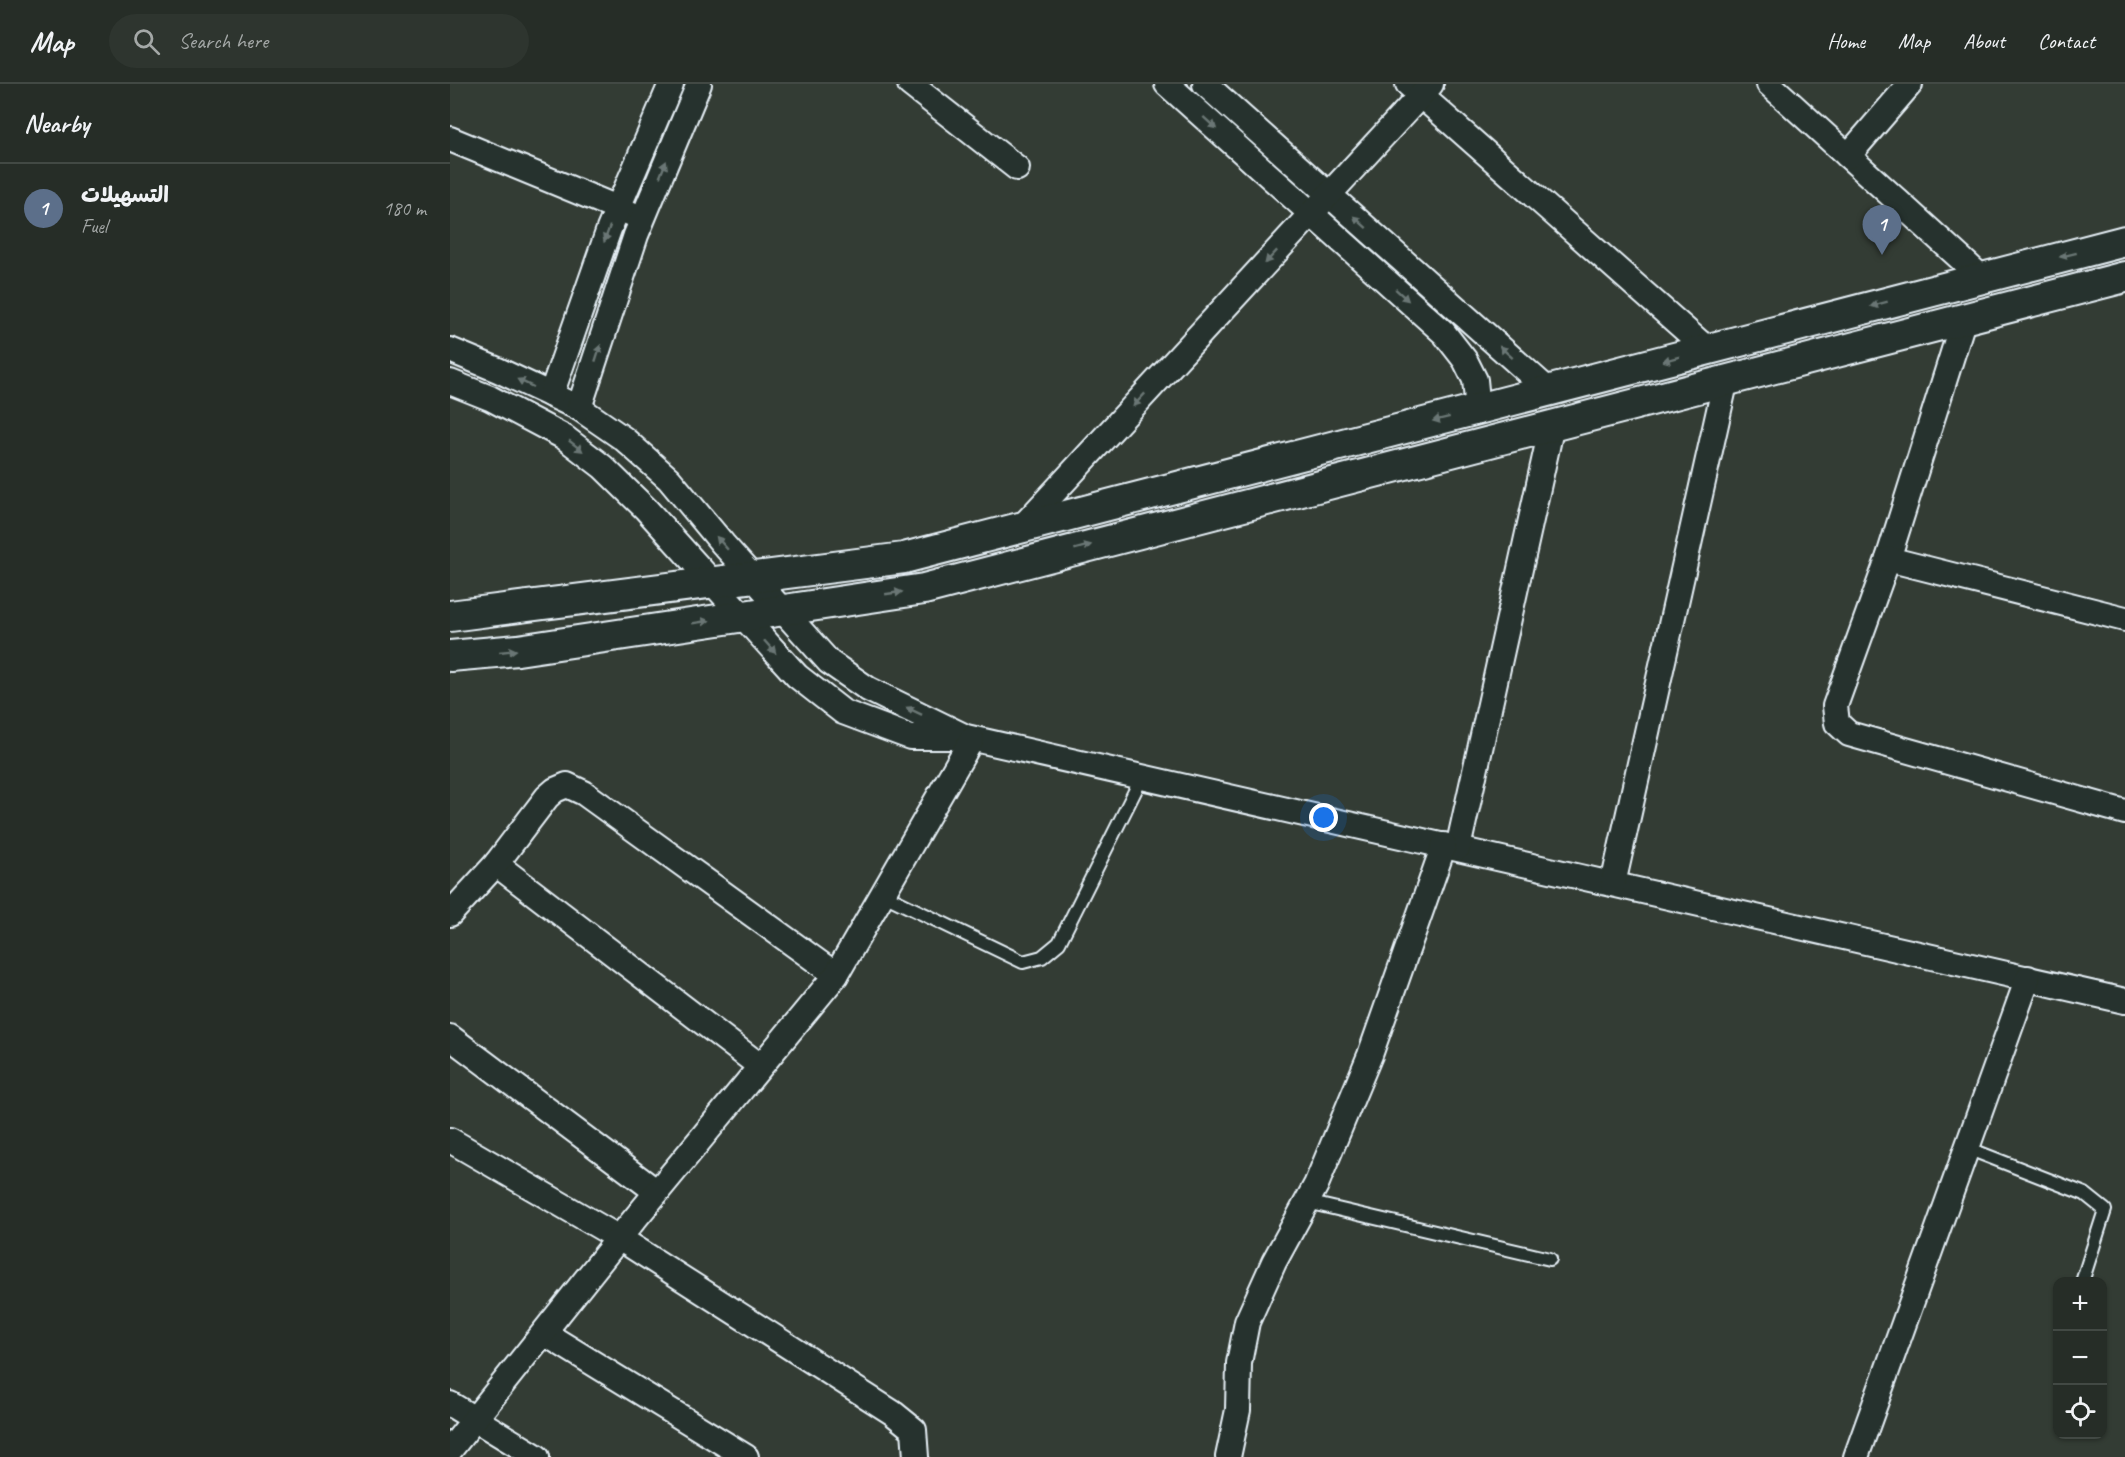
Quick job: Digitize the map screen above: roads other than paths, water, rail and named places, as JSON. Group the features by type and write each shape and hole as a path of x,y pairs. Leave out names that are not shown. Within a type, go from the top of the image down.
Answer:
{"street":[{"path":"551,395 618,208 671,84"},
{"path":"579,408 643,219 699,84"},
{"path":"910,84 1017,168"},
{"path":"1167,84 1444,333 1466,360 1475,380 1478,410"},
{"path":"1205,84 1549,391"},
{"path":"1769,84 1981,277"},
{"path":"1848,156 1910,84"},
{"path":"1022,527 1311,214 1420,88 1707,349"},
{"path":"450,139 643,219"},
{"path":"450,616 904,558 2125,241"},
{"path":"450,656 518,650 924,589 2125,277"},
{"path":"1964,318 1888,559 1835,706 1838,723 1849,734 2125,812"},
{"path":"450,350 579,408 624,439 669,479 752,577 829,662 868,689 969,738"},
{"path":"1613,884 1726,380"},
{"path":"450,382 501,404 564,437 580,449 603,467 646,509 797,676 843,712 910,737 969,738 2125,1001"},
{"path":"1228,1457 1238,1410 1239,1363 1246,1322 1274,1262 1316,1185 1370,1055 1451,847 1552,425"},
{"path":"1888,559 2125,619"},
{"path":"450,1450 619,1238 836,975 969,738"},
{"path":"450,914 496,864 547,797 555,790 567,785 584,793 836,975"},
{"path":"496,864 760,1066"},
{"path":"1856,1457 2028,978"},
{"path":"450,1037 657,1192"},
{"path":"450,1140 619,1238 893,1413 915,1430 916,1457"},
{"path":"544,1333 746,1457"},
{"path":"450,1404 537,1457"}],"lane":[{"path":"882,894 1023,962 1042,957 1059,943 1142,777"},
{"path":"1967,1148 2085,1194 2105,1210 2083,1277"},
{"path":"1307,1202 1550,1259"}],"place":[{"name":"التسهيلات","path":"1882,255"}]}
